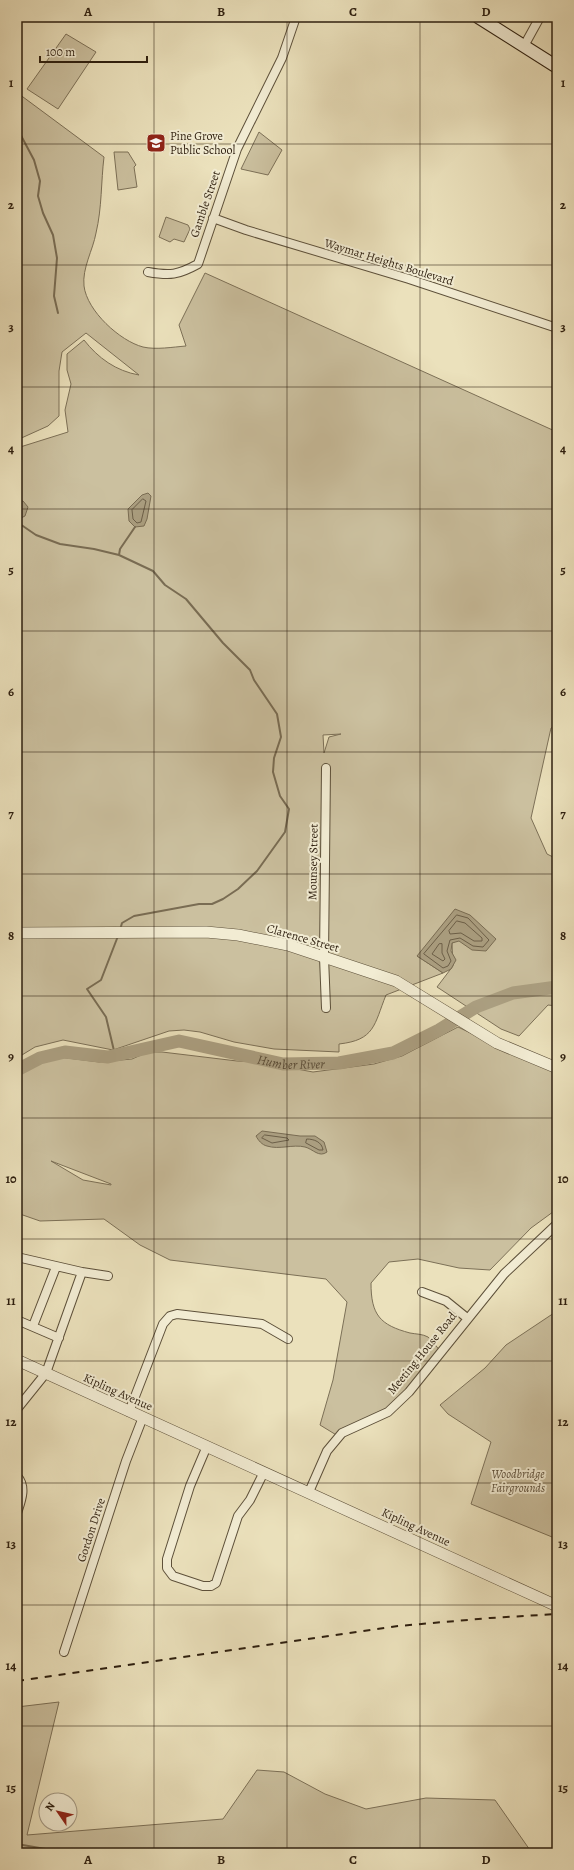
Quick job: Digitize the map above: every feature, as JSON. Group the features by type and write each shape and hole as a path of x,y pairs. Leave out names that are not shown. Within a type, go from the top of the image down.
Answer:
{"main road":[{"path":"478,17 557,67"}],"street":[{"name":"Gamble Street","path":"148,272 166,275 181,273 198,264 237,149 282,58 296,17"},
{"path":"524,46 540,17"},
{"name":"Waymar Heights Boulevard","path":"213,218 254,233 409,279 557,328"},
{"name":"Mounsey Street","path":"326,768 324,957 326,1008"},
{"name":"Clarence Street","path":"17,933 206,932 238,935 288,945 396,981 469,1027 517,1052 557,1068"},
{"name":"Meeting House Road","path":"309,1492 327,1451 342,1433 388,1412 409,1392 467,1318 504,1274 557,1224"},
{"path":"17,1257 56,1267 108,1276"},
{"path":"33,1326 56,1267"},
{"path":"17,1409 46,1373 82,1272"},
{"path":"422,1292 446,1301 467,1318"},
{"path":"129,1412 163,1324 170,1316 177,1314 262,1324 288,1339"},
{"path":"17,1320 59,1338"},
{"name":"Kipling Avenue","path":"17,1360 129,1412 556,1603"},
{"name":"Gordon Drive","path":"64,1652 126,1461 143,1417"},
{"path":"207,1446 190,1486 167,1559 167,1568 173,1576 203,1586 209,1586 216,1583 238,1516 250,1500 264,1472"},
{"path":"17,1476 22,1481 23,1496 17,1513"}],"green space":[{"path":"66,34 96,52 58,109 27,89"},
{"path":"19,94 104,157 98,224 95,239 88,259 84,286 86,296 98,315 115,332 124,338 134,344 148,348 186,346 179,325 205,273 557,432 557,722 555,727 551,728 531,818 547,854 557,859 557,1006 548,1005 519,1036 501,1029 437,987 453,966 452,943 481,929 417,956 443,973 386,995 372,1029 367,1035 360,1039 339,1044 339,1052 274,1049 234,1042 200,1032 184,1030 169,1031 113,1050 63,1040 35,1047 17,1058 17,448 68,432 65,410 71,384 67,370 67,354 84,340 89,347 108,363 115,367 139,375 86,333 62,352 59,371 59,416 48,426 17,440 17,96","holes":["341,734 329,737 324,753 323,735"]},
{"path":"259,132 282,150 268,175 241,169"},
{"path":"114,152 128,152 136,165 134,167 137,187 118,190"},
{"path":"166,217 188,225 190,229 184,242 174,239 170,242 159,237"},
{"path":"458,1027 514,1054 557,1071 557,1209 531,1228 490,1270 459,1268 418,1259 389,1262 371,1283 371,1294 375,1311 384,1322 391,1326 410,1333 428,1337 442,1353 394,1409 338,1436 320,1425 333,1380 347,1302 326,1279 170,1260 140,1245 104,1219 40,1221 17,1213 17,1073 51,1056 99,1062 132,1059 148,1052 162,1052 237,1061 259,1062 313,1072 374,1064 402,1056","holes":["51,1161 111,1184 83,1180"]},
{"name":"Woodbridge Fairgrounds","path":"557,1311 557,1539 471,1504 491,1442 448,1414 440,1405 485,1368 506,1345"},
{"path":"59,1702 27,1835 223,1819 257,1770 284,1772 325,1794 366,1809 426,1798 495,1800 532,1853 17,1853 17,1707"}],"water":[{"path":"148,493 151,496 147,519 144,526 135,527 129,521 128,509 142,495"},
{"path":"17,500 23,501 28,507 25,516 17,520"},
{"path":"455,909 470,915 496,939 486,951 472,950 459,941 452,943 451,951 456,960 451,969 443,973 417,956"},
{"path":"262,1131 300,1136 315,1136 324,1142 327,1152 324,1154 319,1154 308,1148 300,1146 272,1147 265,1145 260,1142 256,1136"}],"waterway":[{"path":"17,128 34,160 40,181 38,196 43,213 53,235 57,258 54,296 58,313"},
{"path":"17,522 36,535 60,544 94,549 119,555 153,571 165,585 186,599 223,643 250,670 254,680 277,714 281,737 274,758 273,772 280,796 289,809 285,832 257,871 238,889 212,904 199,904 134,916 122,923 120,930"},
{"path":"119,555 120,549 135,527"},
{"path":"115,1055 106,1017 87,989 101,980 118,936"},
{"name":"Humber River","path":"17,1070 40,1058 65,1052 108,1057 179,1041 283,1064 339,1063 393,1053 439,1030 476,1007 513,993 557,987"},
{"path":"17,1844 68,1853"}],"railway":[{"path":"17,1681 398,1626 557,1614"}],"place":[{"name":"Pine Grove Public School","path":"156,143"}]}
